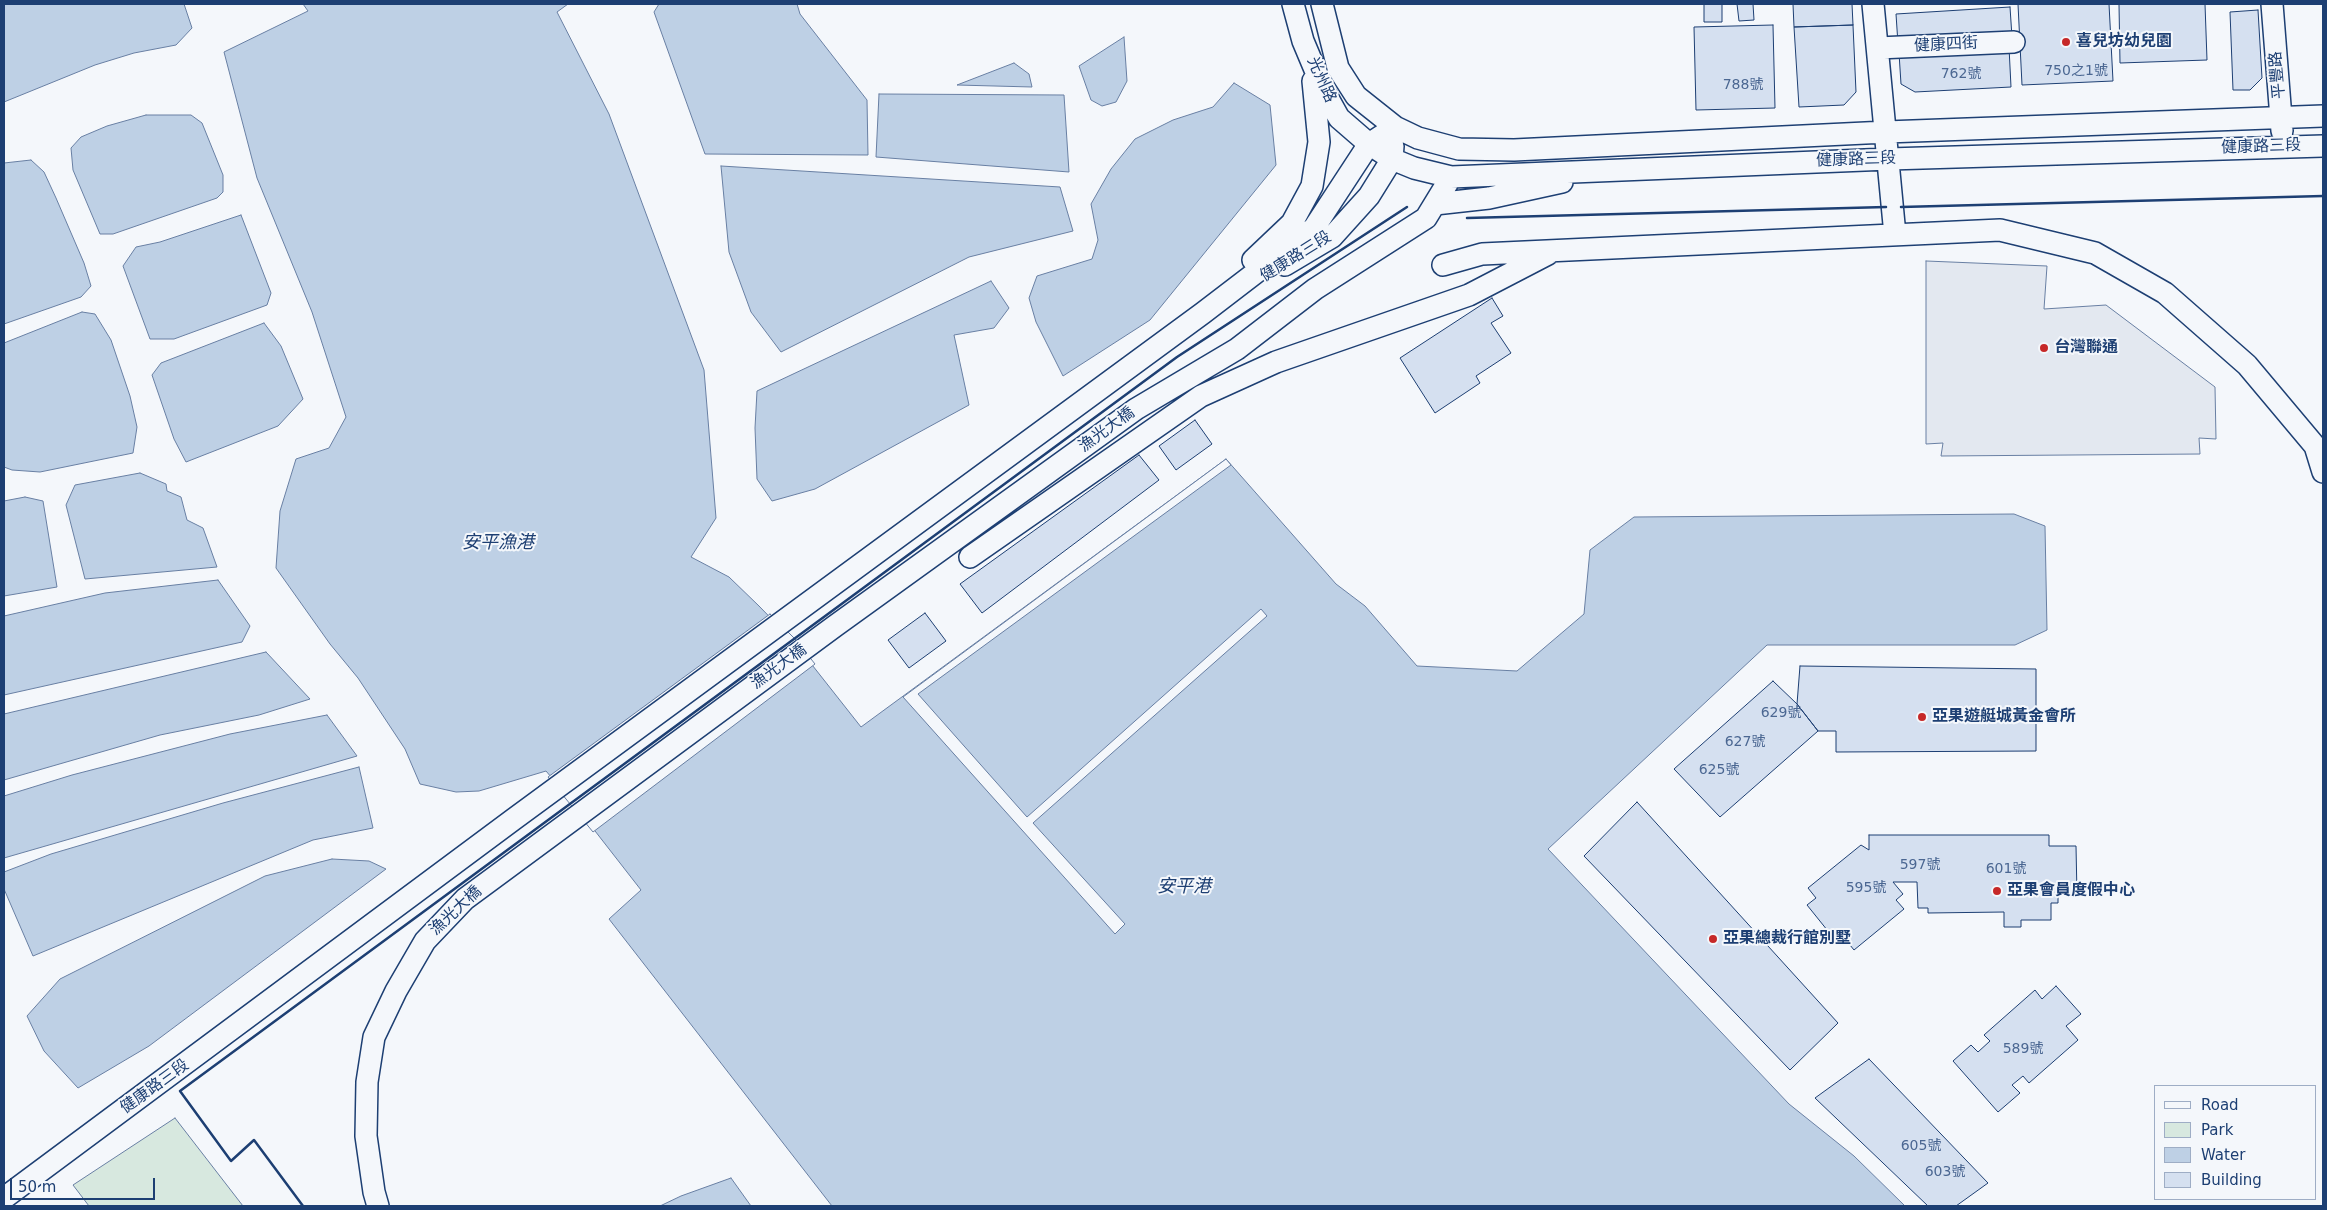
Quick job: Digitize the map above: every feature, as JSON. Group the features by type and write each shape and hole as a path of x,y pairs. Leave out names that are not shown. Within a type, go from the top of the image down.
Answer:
{"street":[{"name":"光州路","path":"1293,4 1304,41 1324,92 1338,118 1370,144"},
{"name":"光州路","path":"1322,4 1338,68 1356,96 1395,127"},
{"path":"1873,4 1895,235"},
{"name":"平豐路","path":"2272,4 2283,146"},
{"path":"1203,313 1248,265 1292,223 1312,186 1319,142 1316,92 1304,41"},
{"name":"健康四街","path":"1878,48 2014,42"},
{"name":"健康路三段","path":"1395,127 1418,138 1459,149 1514,150 1886,132 2323,116"},
{"name":"健康路三段","path":"1042,432 1314,228 1370,144 1395,127"},
{"name":"健康路三段","path":"1203,313 1332,237 1369,196 1392,159 1395,127"},
{"name":"健康路三段","path":"1370,144 1392,159 1414,168 1451,177 1889,159 2323,146"},
{"path":"1435,204 1489,198 1624,170"},
{"name":"漁光大橋","path":"378,1206 374,1192 366,1119 369,1059 374,1037 396,991 425,941 465,899 835,626 1136,409 1237,349 1315,289 1426,218 1451,177"},
{"path":"1443,265 1482,254 2000,230 2095,253 2165,292 2247,365 2315,446 2323,472"},
{"path":"970,557 1200,396 1276,362 1469,295 1555,250"},
{"name":"漁光大橋","path":"305,975 514,819 1042,432"},
{"name":"健康路三段","path":"4,1198 305,975"}],"green space":[{"path":"175,1118 243,1206 89,1206 73,1185"}],"shaded area":[{"name":"台灣聯通","path":"1926,261 2047,266 2044,309 2106,305 2215,387 2216,439 2199,438 2200,454 1941,456 1943,443 1926,444"}],"water":[{"path":"4,4 184,4 192,28 176,45 134,53 95,65 4,102"},
{"name":"安平港","path":"303,4 568,4 557,12 609,114 704,370 716,518 691,557 729,577 759,606 794,642 861,727 1226,459 1336,584 1365,606 1417,666 1517,671 1584,614 1590,550 1634,517 2014,514 2045,526 2047,630 2015,645 1767,645 1548,849 1789,1104 1854,1156 1905,1206 832,1206 609,919 641,890 546,771 479,791 456,792 420,784 405,749 358,678 330,644 276,568 280,511 296,459 329,448 346,417 312,312 257,178 224,52 308,11"},
{"path":"659,4 797,4 800,14 867,100 868,155 705,154 654,12"},
{"path":"1124,37 1127,81 1116,102 1102,106 1091,100 1079,66"},
{"path":"1014,63 1029,74 1032,87 957,85"},
{"path":"1234,83 1270,105 1276,165 1150,320 1063,376 1036,322 1029,298 1037,276 1092,259 1098,240 1091,204 1111,169 1135,139 1173,120 1213,107"},
{"path":"879,94 1064,95 1069,172 876,157"},
{"path":"146,115 191,115 202,123 223,175 223,192 217,198 113,234 100,234 73,170 71,148 81,137 107,126"},
{"path":"31,160 44,172 84,263 91,286 81,297 4,324 4,163"},
{"path":"721,166 1060,187 1073,231 969,257 781,352 751,312 729,252"},
{"path":"241,215 271,293 267,305 174,339 150,339 123,266 136,247 160,242"},
{"path":"991,281 1009,308 994,328 954,335 969,405 815,489 772,501 757,479 755,428 757,391"},
{"path":"82,312 95,314 111,340 130,396 137,427 133,453 40,472 12,470 4,467 4,343"},
{"path":"264,323 281,346 303,399 278,426 186,462 174,439 152,375 161,363"},
{"path":"140,473 166,484 167,491 181,497 187,520 203,528 217,567 85,579 66,505 75,485"},
{"path":"25,497 43,501 57,587 4,596 4,501"},
{"path":"218,580 250,626 242,642 4,695 4,616 105,593"},
{"path":"266,652 310,699 259,715 160,735 4,780 4,714"},
{"path":"327,715 357,756 4,858 4,796 72,775 230,734"},
{"path":"359,767 373,828 313,840 33,956 4,889 4,872 51,854 223,803"},
{"path":"332,859 369,861 386,869 149,1046 78,1088 44,1051 27,1016 60,979 265,876"},
{"path":"731,1178 751,1206 660,1206 681,1196"}],"pier":[{"path":"1226,459 1231,465 918,694 1027,817 1261,609 1267,616 1033,823 1125,924 1115,934 903,697"},
{"path":"770,614 796,640 815,664 593,832 548,777"}],"building":[{"path":"1704,4 1722,4 1722,22 1704,22"},
{"path":"1737,4 1753,4 1754,20 1739,21"},
{"path":"1793,4 1852,4 1853,25 1794,27"},
{"name":"喜兒坊幼兒園","path":"2018,4 2109,4 2113,81 2022,85"},
{"path":"2119,4 2205,4 2207,60 2120,63"},
{"path":"2010,7 2012,37 1898,44 1896,14"},
{"path":"2258,10 2262,78 2250,90 2233,90 2230,12"},
{"path":"1773,25 1775,108 1696,110 1694,27"},
{"path":"1853,25 1856,92 1844,105 1799,107 1794,27"},
{"path":"2009,47 2011,87 1915,92 1901,84 1899,53"},
{"path":"1492,298 1503,316 1491,323 1511,353 1476,376 1480,383 1435,413 1400,358"},
{"path":"1195,420 1212,444 1176,470 1159,446"},
{"path":"1139,455 1159,480 982,613 960,584"},
{"path":"925,613 946,641 909,668 888,640"},
{"name":"亞果遊艇城黃金會所","path":"1800,666 2036,669 2036,751 1836,752 1836,731 1818,731 1797,704"},
{"path":"1773,681 1797,704 1818,731 1720,817 1674,769"},
{"name":"亞果總裁行館別墅","path":"1637,802 1838,1023 1790,1070 1584,856"},
{"name":"亞果會員度假中心","path":"1869,835 2049,835 2049,846 2076,846 2077,895 2058,895 2058,903 2051,903 2051,920 2021,920 2021,927 2004,927 2004,912 1928,913 1928,908 1918,908 1917,882 1893,882 1903,894 1896,900 1904,909 1854,950 1846,940 1840,946 1807,905 1816,898 1808,888 1861,845 1869,850"},
{"path":"2056,986 2081,1014 2066,1026 2078,1040 2029,1083 2023,1076 2012,1085 2020,1093 1998,1112 1953,1061 1971,1045 1978,1052 1990,1041 1984,1035 2035,990 2042,999"},
{"path":"1869,1059 1988,1183 1956,1206 1928,1206 1815,1098"}],"wall":[{"path":"1901,207 2323,196"},
{"path":"303,1206 254,1140 231,1161 180,1091 1177,357 1407,207"},
{"path":"1467,218 1886,207"}],"place":[{"name":"喜兒坊幼兒園","path":"2066,42"},
{"name":"台灣聯通","path":"2044,348"},
{"name":"亞果遊艇城黃金會所","path":"1922,717"},
{"name":"亞果會員度假中心","path":"1997,891"},
{"name":"亞果總裁行館別墅","path":"1713,939"}],"water label":[{"name":"安平漁港","path":"498,543"}]}
